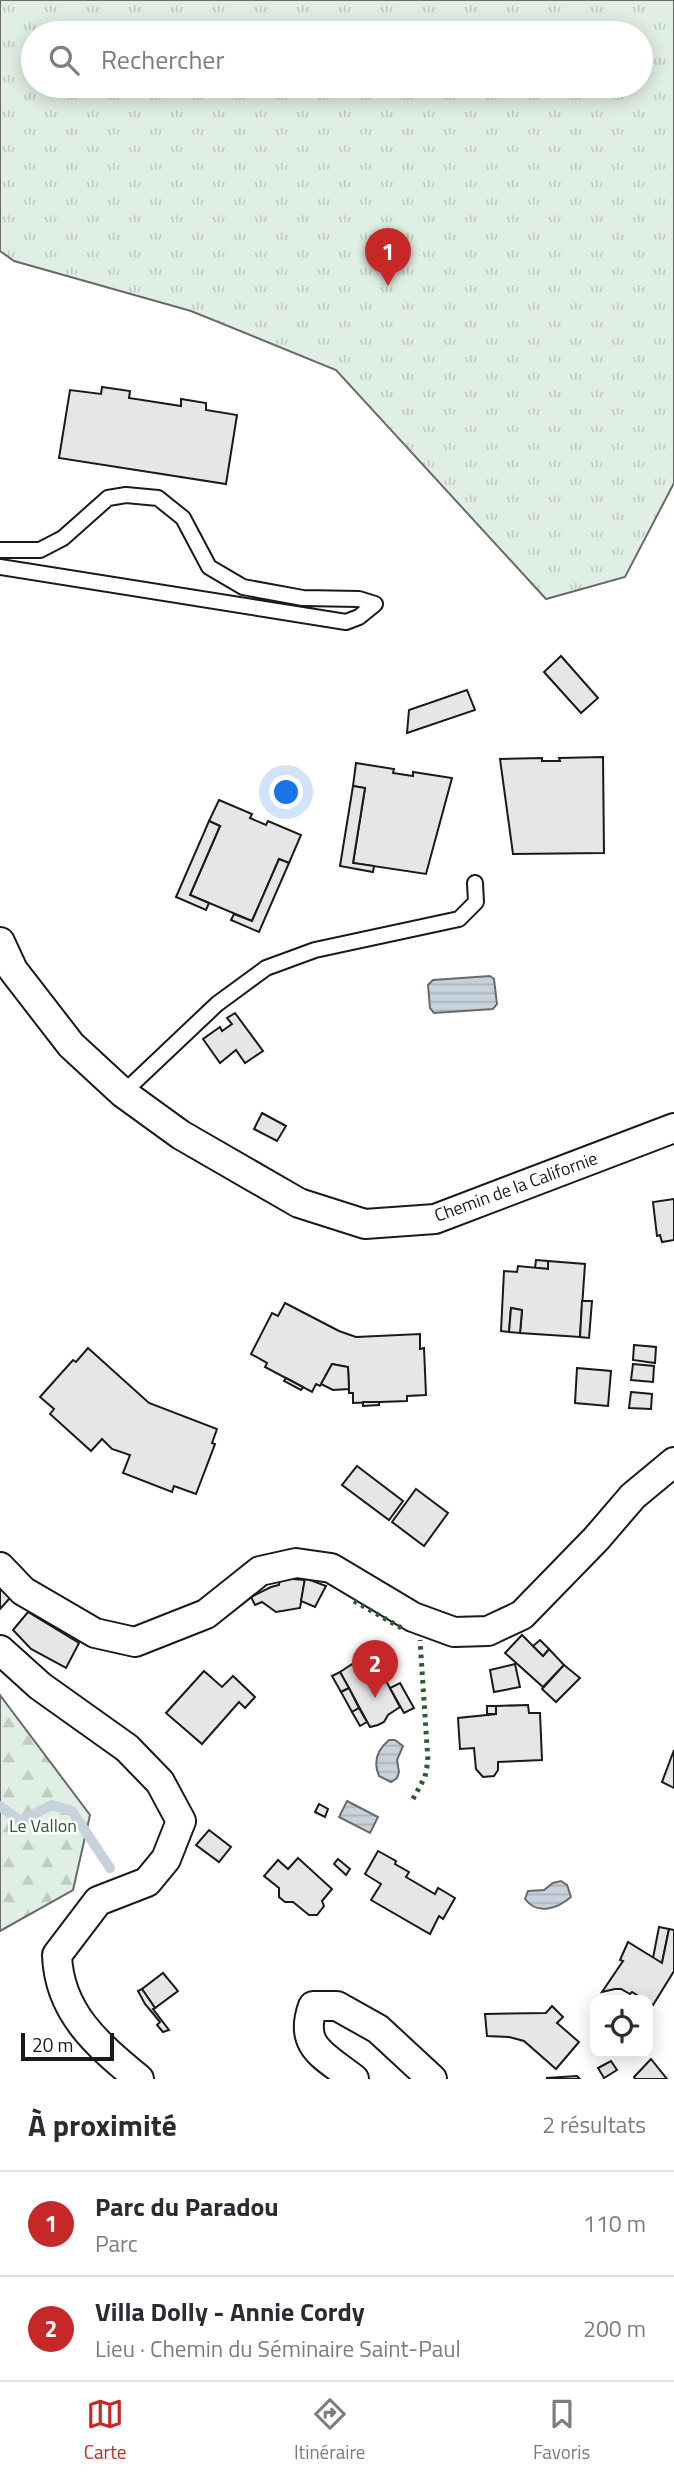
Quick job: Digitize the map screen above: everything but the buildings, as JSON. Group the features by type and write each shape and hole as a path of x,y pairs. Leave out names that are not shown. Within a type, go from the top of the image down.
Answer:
{"street":[{"name":"Chemin de la Californie","path":"0,943 13,970 71,1045 123,1093 181,1135 299,1203 365,1224 435,1219 674,1128"},
{"path":"0,1567 23,1591 95,1633 135,1642 206,1614 260,1571 296,1563 331,1569 413,1616 454,1632 488,1631 522,1615 596,1539 633,1496 674,1462"},
{"path":"0,1650 40,1685 127,1748 160,1782 181,1821 166,1859 147,1882 98,1901 57,1955 68,2002 94,2042 139,2079"},
{"path":"354,2079 313,2047 306,2024 313,2006 338,2006 378,2029 432,2079"}],"lane":[{"path":"0,550 40,550 64,538 108,498 126,495 158,498 183,519 209,567 243,587 303,598 359,599 375,604 359,617 346,622 0,568"},
{"path":"123,1093 217,1004 266,968 315,950 459,919 476,902 475,883"}],"green space":[{"path":"0,0 674,0 674,483 625,577 546,599 336,370 191,311 14,261 0,251"},
{"name":"Le Vallon","path":"0,1695 90,1815 73,1890 0,1931"}],"shaded area":[{"path":"490,976 494,979 497,1004 493,1009 434,1013 430,1008 428,985 433,980"},
{"path":"389,1740 395,1740 403,1746 397,1760 397,1778 391,1782 379,1776 376,1766 379,1752"},
{"path":"347,1801 378,1817 370,1833 339,1817"},
{"path":"561,1881 567,1885 571,1897 554,1907 542,1909 525,1899 528,1891 544,1890"}],"waterway":[{"path":"0,1806 20,1821 52,1805 72,1811 110,1868"}],"hedge":[{"path":"354,1601 405,1630"},
{"path":"413,1799 425,1777 428,1761 420,1640"}],"place":[{"name":"Parc du Paradou","path":"388,286"},
{"name":"Villa Dolly - Annie Cordy","path":"375,1698"}]}
